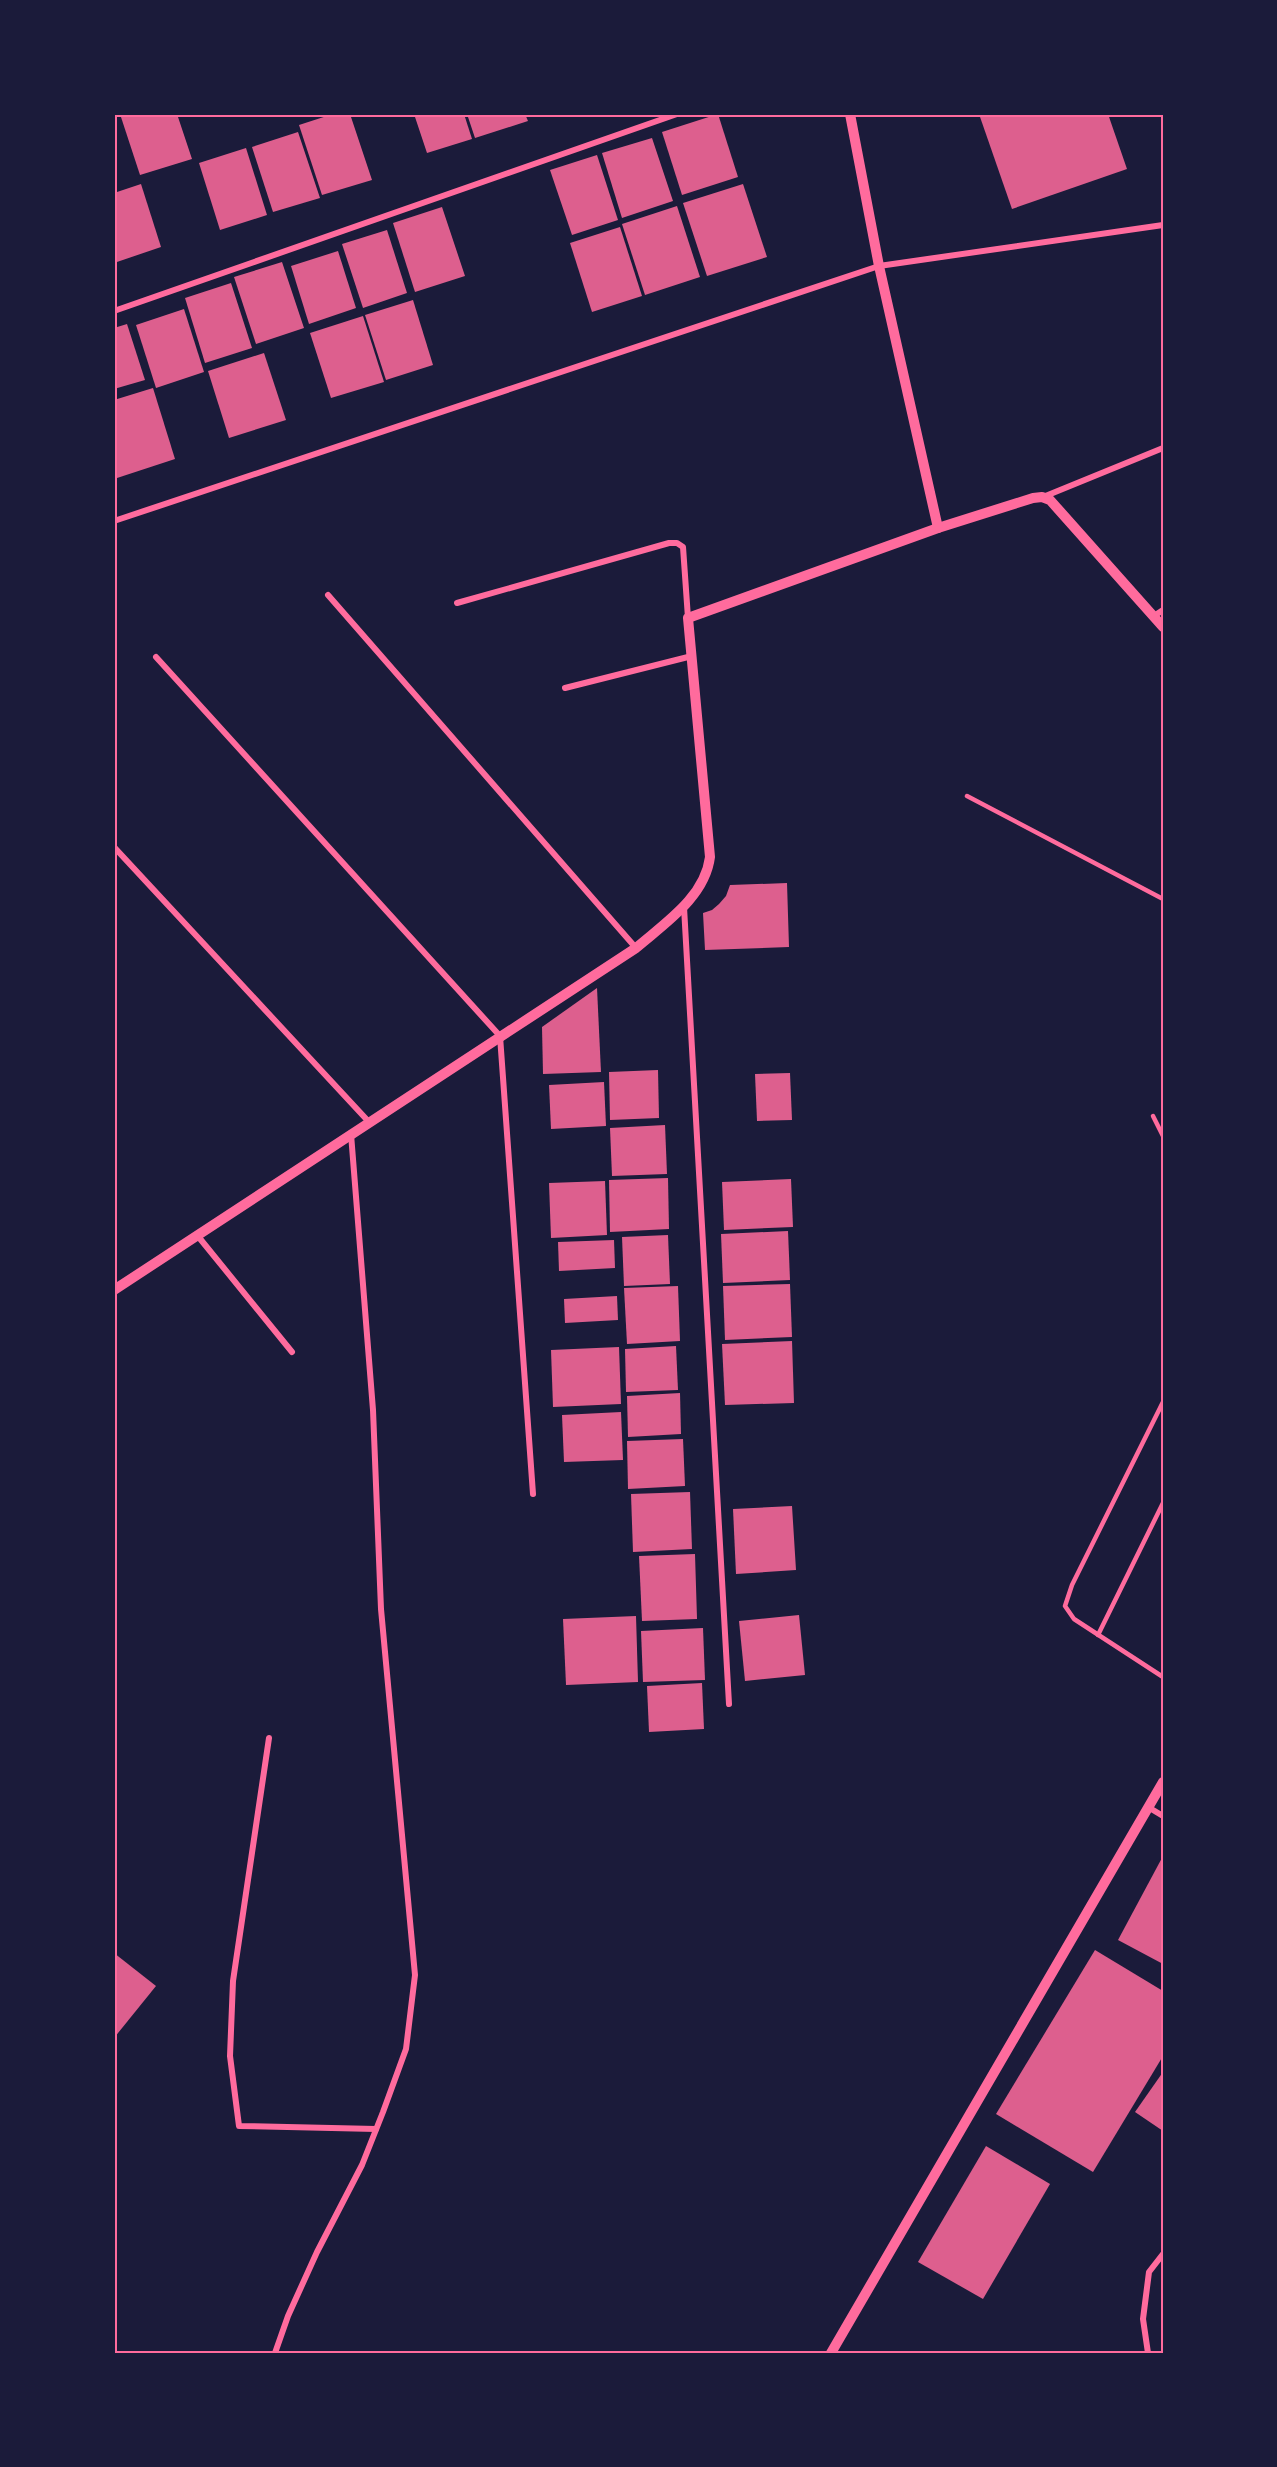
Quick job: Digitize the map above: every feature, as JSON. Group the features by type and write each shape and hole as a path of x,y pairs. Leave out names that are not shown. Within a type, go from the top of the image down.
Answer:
{"street":[{"path":"114,311 677,114"},
{"path":"850,114 879,266 938,528"},
{"path":"114,521 879,266 1163,225"},
{"path":"688,618 938,528 1042,497 1163,448"},
{"path":"1042,497 1050,500 1158,613 1163,627"},
{"path":"114,1290 636,948 684,906 704,881 710,857 683,547 677,543 669,543 457,603"},
{"path":"328,595 636,948"},
{"path":"565,688 692,656"},
{"path":"156,657 500,1036 533,1494"},
{"path":"114,847 369,1122"},
{"path":"684,906 729,1704"},
{"path":"275,2353 288,2316 362,2165 406,2049 415,1975 381,1609 373,1410 351,1134"},
{"path":"196,1235 292,1352"},
{"path":"269,1738 233,1981 230,2056 239,2126 376,2129"},
{"path":"831,2353 1163,1782"},
{"path":"1148,1807 1163,1816"},
{"path":"1148,2353 1143,2319 1149,2272 1163,2254"}],"lane":[{"path":"967,796 1163,899"},
{"path":"1154,1116 1163,1136"},
{"path":"1163,1402 1072,1585 1065,1606 1074,1619 1163,1677"},
{"path":"1098,1635 1163,1503"}],"building":[{"path":"120,114 177,114 192,159 140,175"},
{"path":"333,114 350,114 372,180 322,195 299,125"},
{"path":"414,114 464,114 472,139 427,153"},
{"path":"467,114 525,114 528,121 475,138"},
{"path":"718,114 738,177 682,195 662,132"},
{"path":"979,114 1108,114 1127,169 1012,209"},
{"path":"298,132 320,198 273,212 252,147"},
{"path":"652,138 673,201 622,218 602,153"},
{"path":"246,148 267,215 220,230 199,163"},
{"path":"597,155 618,220 572,235 550,170"},
{"path":"141,184 161,247 114,263 114,193"},
{"path":"743,184 767,257 707,276 683,203"},
{"path":"677,206 700,277 645,295 622,224"},
{"path":"442,207 465,276 415,292 393,223"},
{"path":"620,227 642,296 592,312 570,243"},
{"path":"387,230 407,293 363,308 342,244"},
{"path":"338,251 356,308 309,324 291,266"},
{"path":"282,262 304,328 256,344 234,277"},
{"path":"231,283 252,348 205,363 185,298"},
{"path":"413,300 433,365 386,380 365,315"},
{"path":"184,309 204,372 156,388 136,325"},
{"path":"363,316 384,382 331,398 310,333"},
{"path":"127,324 145,380 114,389 114,328"},
{"path":"264,353 286,420 229,438 208,371"},
{"path":"153,388 175,459 114,479 114,400"},
{"path":"787,883 789,947 705,950 703,913 719,904 726,896 730,885"},
{"path":"597,988 601,1072 543,1074 542,1027"},
{"path":"658,1070 659,1118 610,1120 609,1072"},
{"path":"790,1073 792,1120 757,1121 755,1074"},
{"path":"604,1082 606,1126 551,1129 549,1085"},
{"path":"665,1125 667,1174 612,1176 610,1128"},
{"path":"668,1178 669,1229 610,1232 609,1180"},
{"path":"791,1179 793,1227 724,1230 722,1182"},
{"path":"605,1181 607,1235 551,1238 549,1183"},
{"path":"788,1231 790,1280 723,1283 721,1234"},
{"path":"668,1235 670,1284 624,1286 622,1237"},
{"path":"614,1240 615,1268 559,1271 558,1242"},
{"path":"790,1284 792,1337 725,1340 723,1286"},
{"path":"678,1286 680,1341 627,1344 624,1288"},
{"path":"617,1296 618,1320 565,1323 564,1299"},
{"path":"792,1341 794,1403 725,1405 722,1344"},
{"path":"676,1346 678,1390 626,1392 625,1349"},
{"path":"619,1347 621,1404 553,1407 551,1350"},
{"path":"680,1393 681,1434 628,1437 627,1396"},
{"path":"621,1412 623,1460 564,1462 562,1415"},
{"path":"683,1439 685,1486 628,1489 627,1441"},
{"path":"690,1492 692,1549 633,1552 631,1494"},
{"path":"792,1506 796,1570 736,1574 733,1509"},
{"path":"695,1554 697,1619 642,1621 639,1556"},
{"path":"799,1615 805,1675 745,1681 739,1621"},
{"path":"636,1616 638,1682 566,1685 563,1619"},
{"path":"703,1628 705,1680 643,1682 641,1631"},
{"path":"702,1683 704,1729 649,1732 647,1686"},
{"path":"1163,1856 1163,1964 1118,1940"},
{"path":"1095,1950 1163,1991 1163,2056 1093,2172 996,2114"},
{"path":"114,1953 156,1986 114,2038"},
{"path":"1163,2072 1163,2131 1135,2112"},
{"path":"986,2146 1050,2184 983,2299 918,2262"}]}
